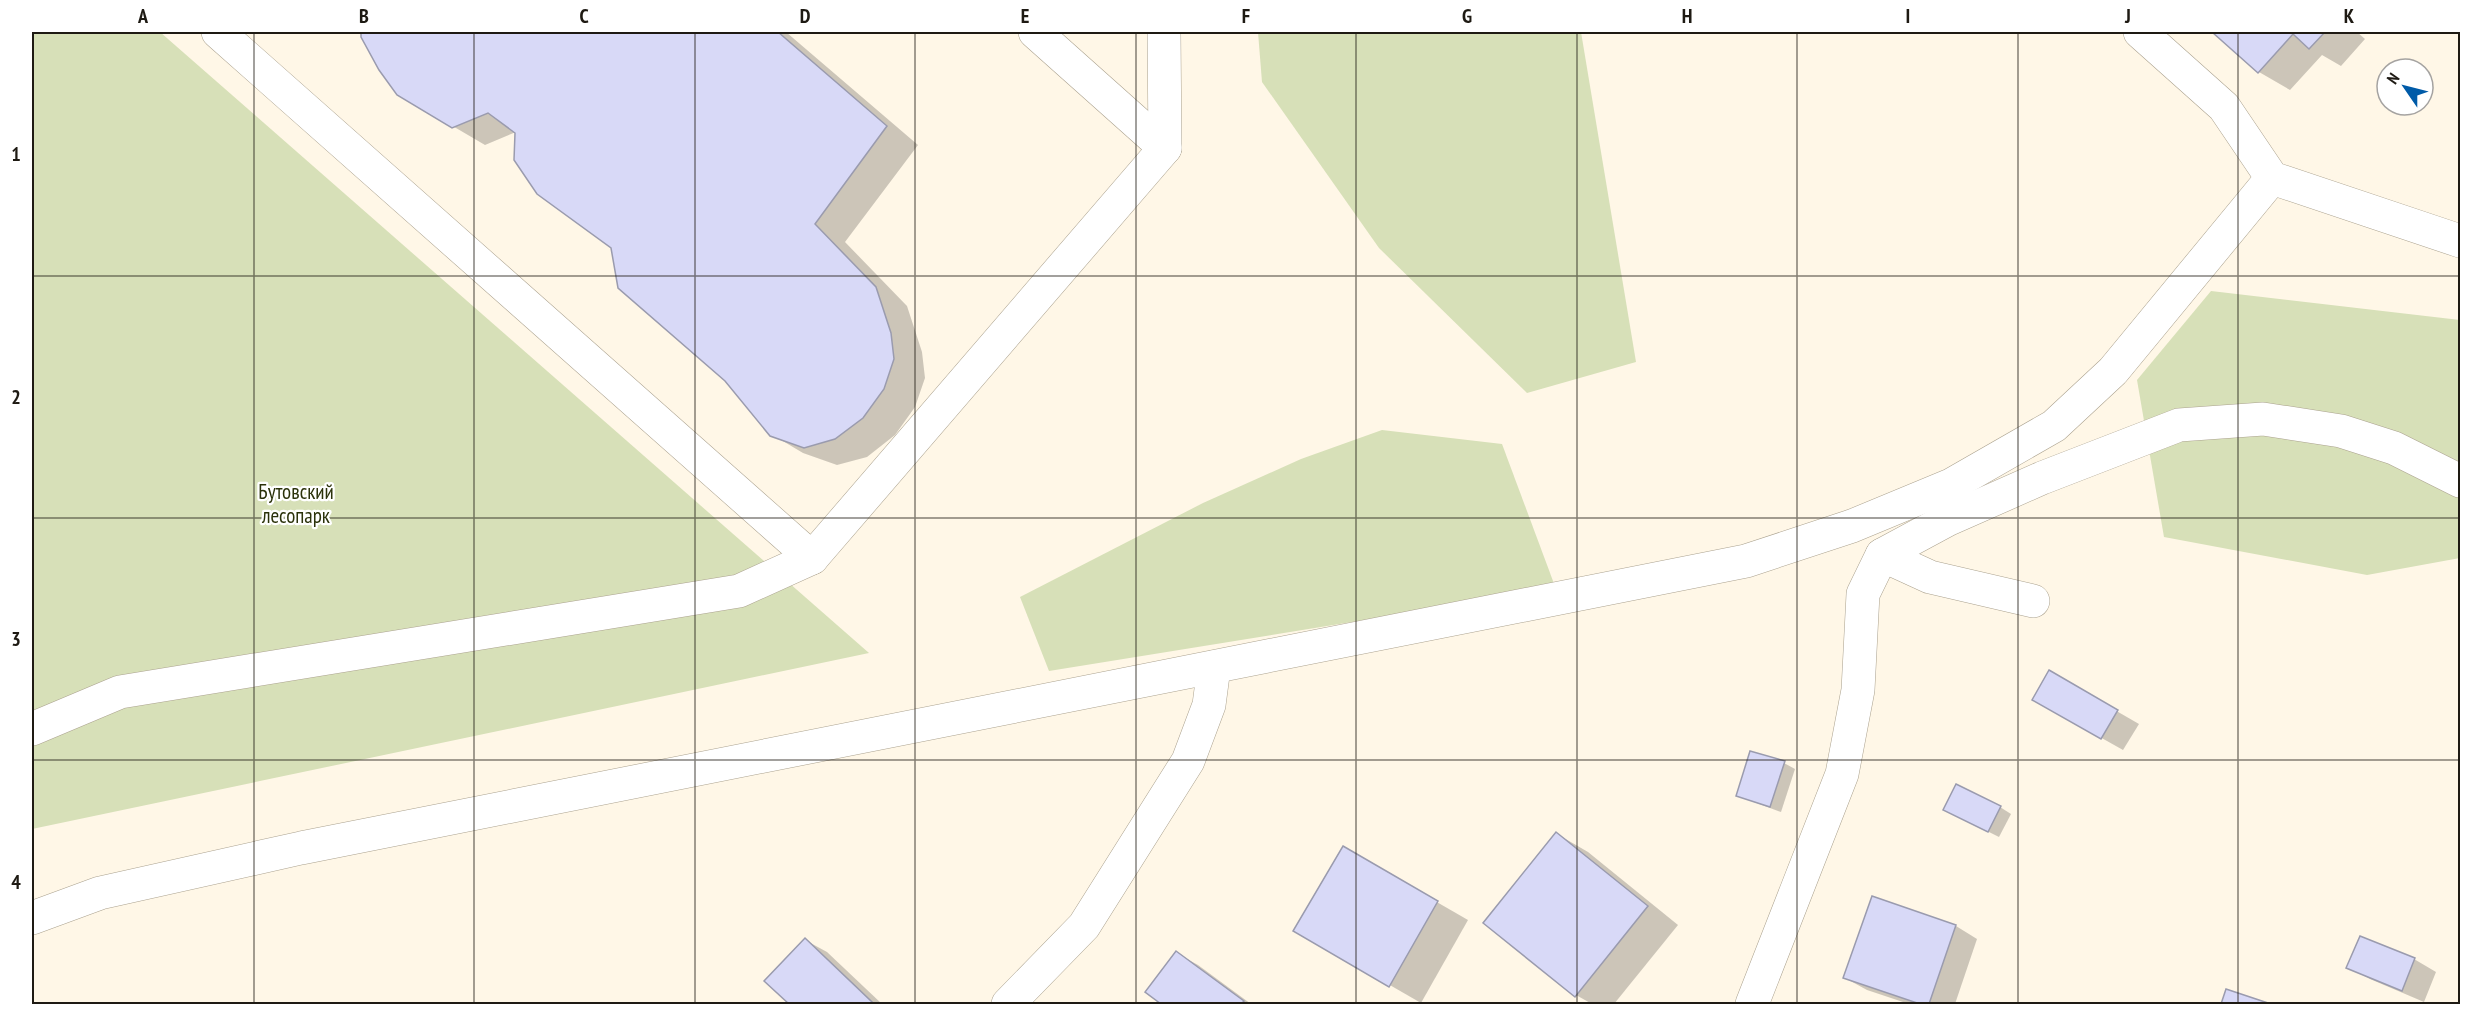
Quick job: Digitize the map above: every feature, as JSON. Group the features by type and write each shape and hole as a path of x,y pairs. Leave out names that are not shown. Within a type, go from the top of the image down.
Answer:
{"street":[{"path":"219,32 812,558"},
{"path":"1035,32 1165,148"},
{"path":"32,729 120,692 739,591 812,558 1165,148 1164,32"},
{"path":"2140,32 2224,107 2272,178 2460,241"},
{"path":"32,918 100,893 301,848 1746,561 1852,526 1951,485 2054,426 2113,371 2272,178"},
{"path":"1752,1005 1842,774 1858,690 1863,594 1882,555 1947,520 2023,486 2087,459 2179,425 2263,419 2341,431 2394,448 2460,481"},
{"path":"1882,555 1930,577 2033,601"},
{"path":"1008,1005 1084,926 1188,761 1209,705 1214,667"}],"green space":[{"name":"Бутовский лесопарк","path":"32,32 160,32 869,653 32,829"},
{"path":"1258,32 1581,32 1636,362 1527,393 1379,248 1262,82"},
{"path":"2211,291 2460,320 2460,558 2367,575 2164,537 2137,380"},
{"path":"1382,430 1502,444 1556,589 1049,671 1020,597 1203,503 1301,459"}],"building":[{"path":"361,32 778,32 887,126 815,224 876,287 891,333 894,359 884,389 863,418 835,439 804,448 770,436 725,381 618,288 611,248 537,194 514,160 515,133 488,113 452,128 397,95 379,70 361,37"},
{"path":"2212,32 2325,32 2309,49 2293,34 2258,73"},
{"path":"2049,670 2118,710 2101,739 2032,700"},
{"path":"1750,751 1785,761 1770,807 1736,796"},
{"path":"1956,784 2001,806 1988,832 1943,810"},
{"path":"1556,832 1648,906 1575,997 1483,923"},
{"path":"1343,846 1438,901 1389,987 1293,931"},
{"path":"1872,896 1956,925 1929,1004 1920,1004 1843,978"},
{"path":"2360,936 2415,958 2402,991 2346,968"},
{"path":"805,938 872,1002 869,1004 789,1004 764,981"},
{"path":"1176,951 1244,1001 1241,1004 1161,1004 1145,992"},
{"path":"2226,989 2271,1004 2221,1004"}]}
